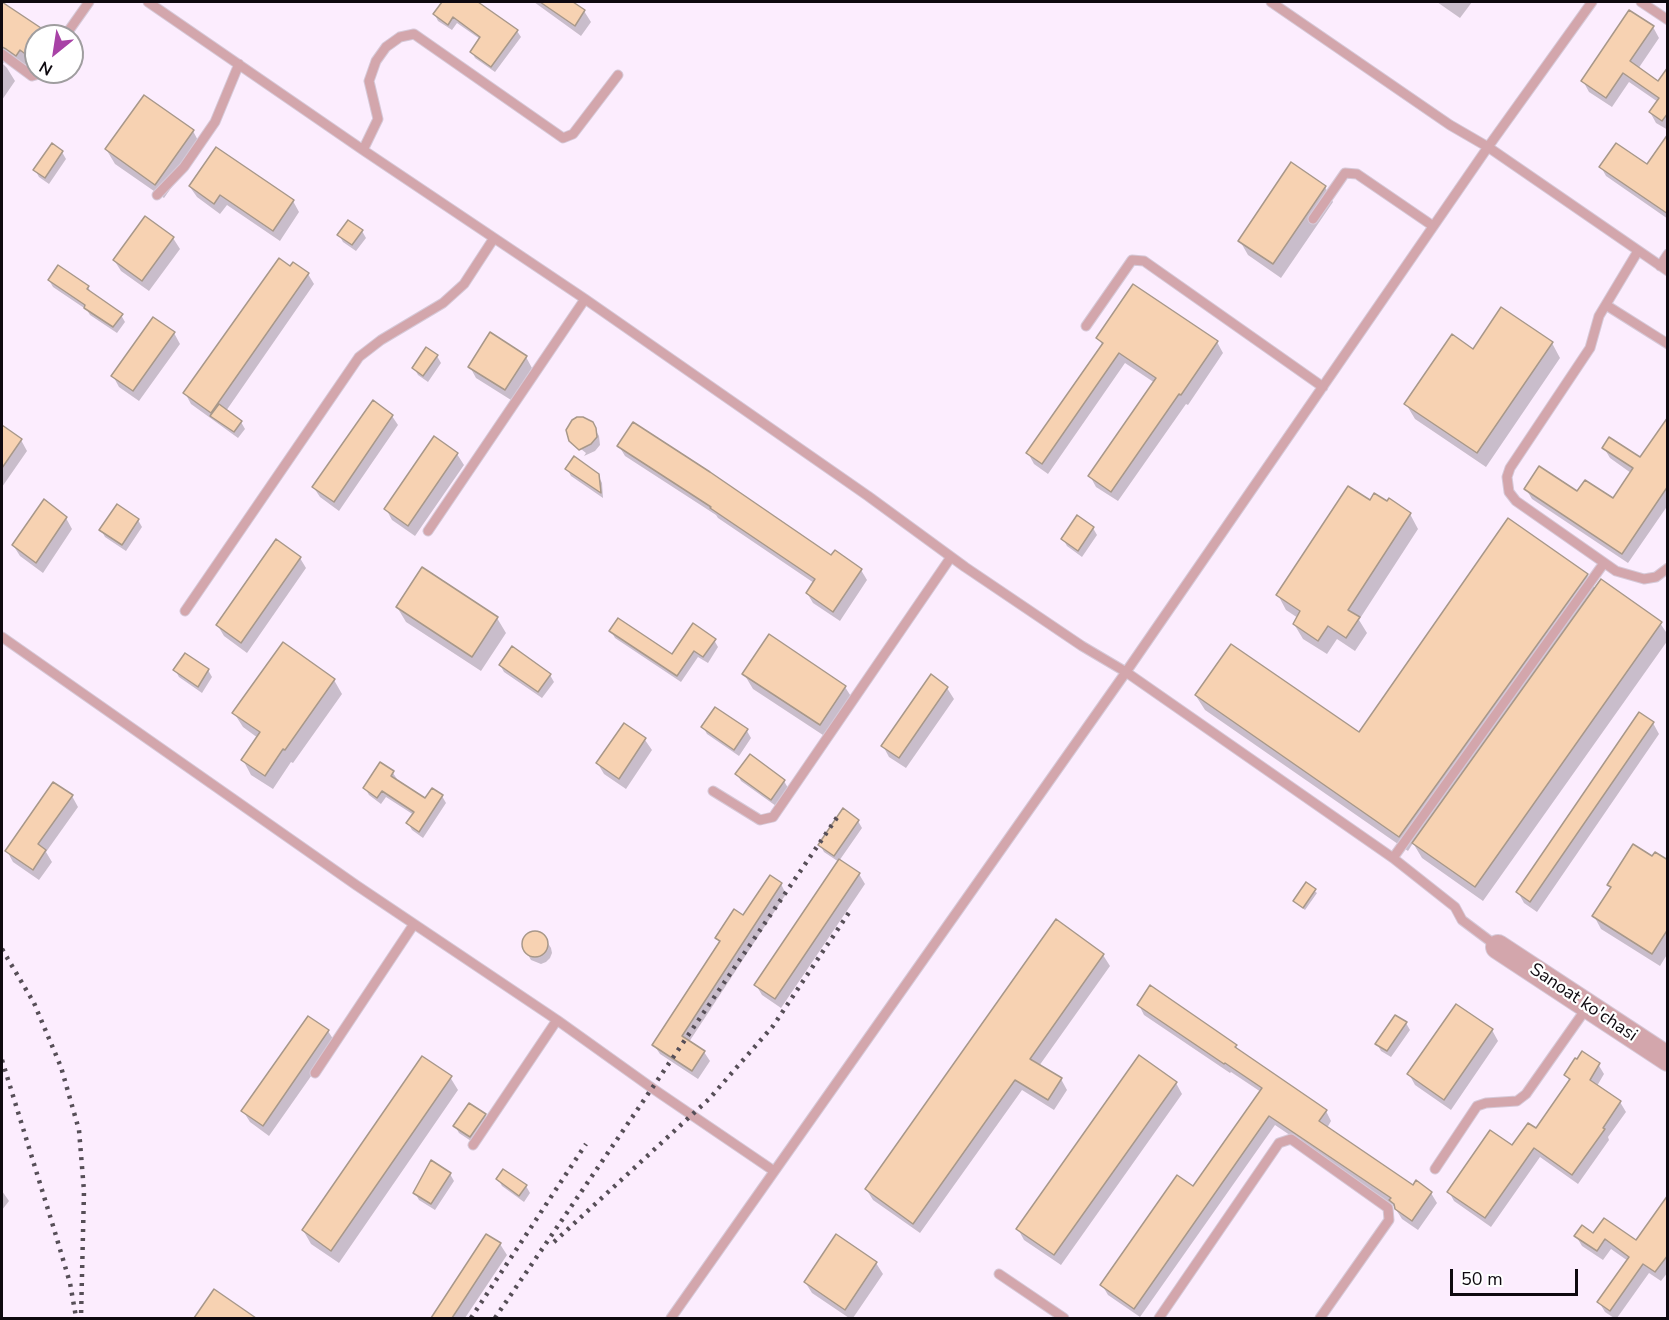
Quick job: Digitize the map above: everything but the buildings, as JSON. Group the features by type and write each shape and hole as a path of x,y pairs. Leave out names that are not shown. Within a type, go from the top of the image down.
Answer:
{"street":[{"name":"Sanoat ko'chasi","path":"1498,947 1668,1059"}],"lane":[{"path":"73,24 88,2"},
{"path":"148,2 585,299 868,496 951,557 1082,646 1126,672 1393,858 1455,907 1462,920 1498,947"},
{"path":"1271,2 1664,268 1668,254"},
{"path":"671,1318 1126,672 1433,226 1592,2"},
{"path":"1641,2 1668,20"},
{"path":"363,150 378,119 369,81 372,70 386,46 400,37 414,34 563,138 573,134 618,75"},
{"path":"2,54 24,70"},
{"path":"157,195 184,166 215,122 239,64"},
{"path":"1313,219 1345,172 1357,174 1433,226"},
{"path":"185,611 359,357 381,340 443,303 464,284 495,238"},
{"path":"1638,251 1599,316 1590,348 1510,468 1507,477 1509,492 1516,501 1616,571 1644,579 1656,577 1668,568"},
{"path":"1086,326 1132,260 1144,261 1323,387"},
{"path":"428,531 585,299"},
{"path":"1606,305 1668,344"},
{"path":"713,791 760,820 773,817 951,557"},
{"path":"1393,858 1604,563"},
{"path":"2,637 356,885 774,1171"},
{"path":"315,1072 414,924"},
{"path":"1435,1169 1478,1106 1486,1103 1517,1101 1526,1094 1588,1006"},
{"path":"473,1145 556,1020"},
{"path":"1159,1318 1279,1143 1292,1139 1388,1208 1389,1220 1320,1318"},
{"path":"999,1274 1064,1318"}],"railway":[{"path":"495,1318 838,816"},
{"path":"554,1242 709,1099 773,1026 852,908"},
{"path":"2,949 34,1003 61,1067 79,1130 84,1191 81,1318"},
{"path":"2,1060 70,1283 76,1317"},
{"path":"471,1318 586,1144"}]}
